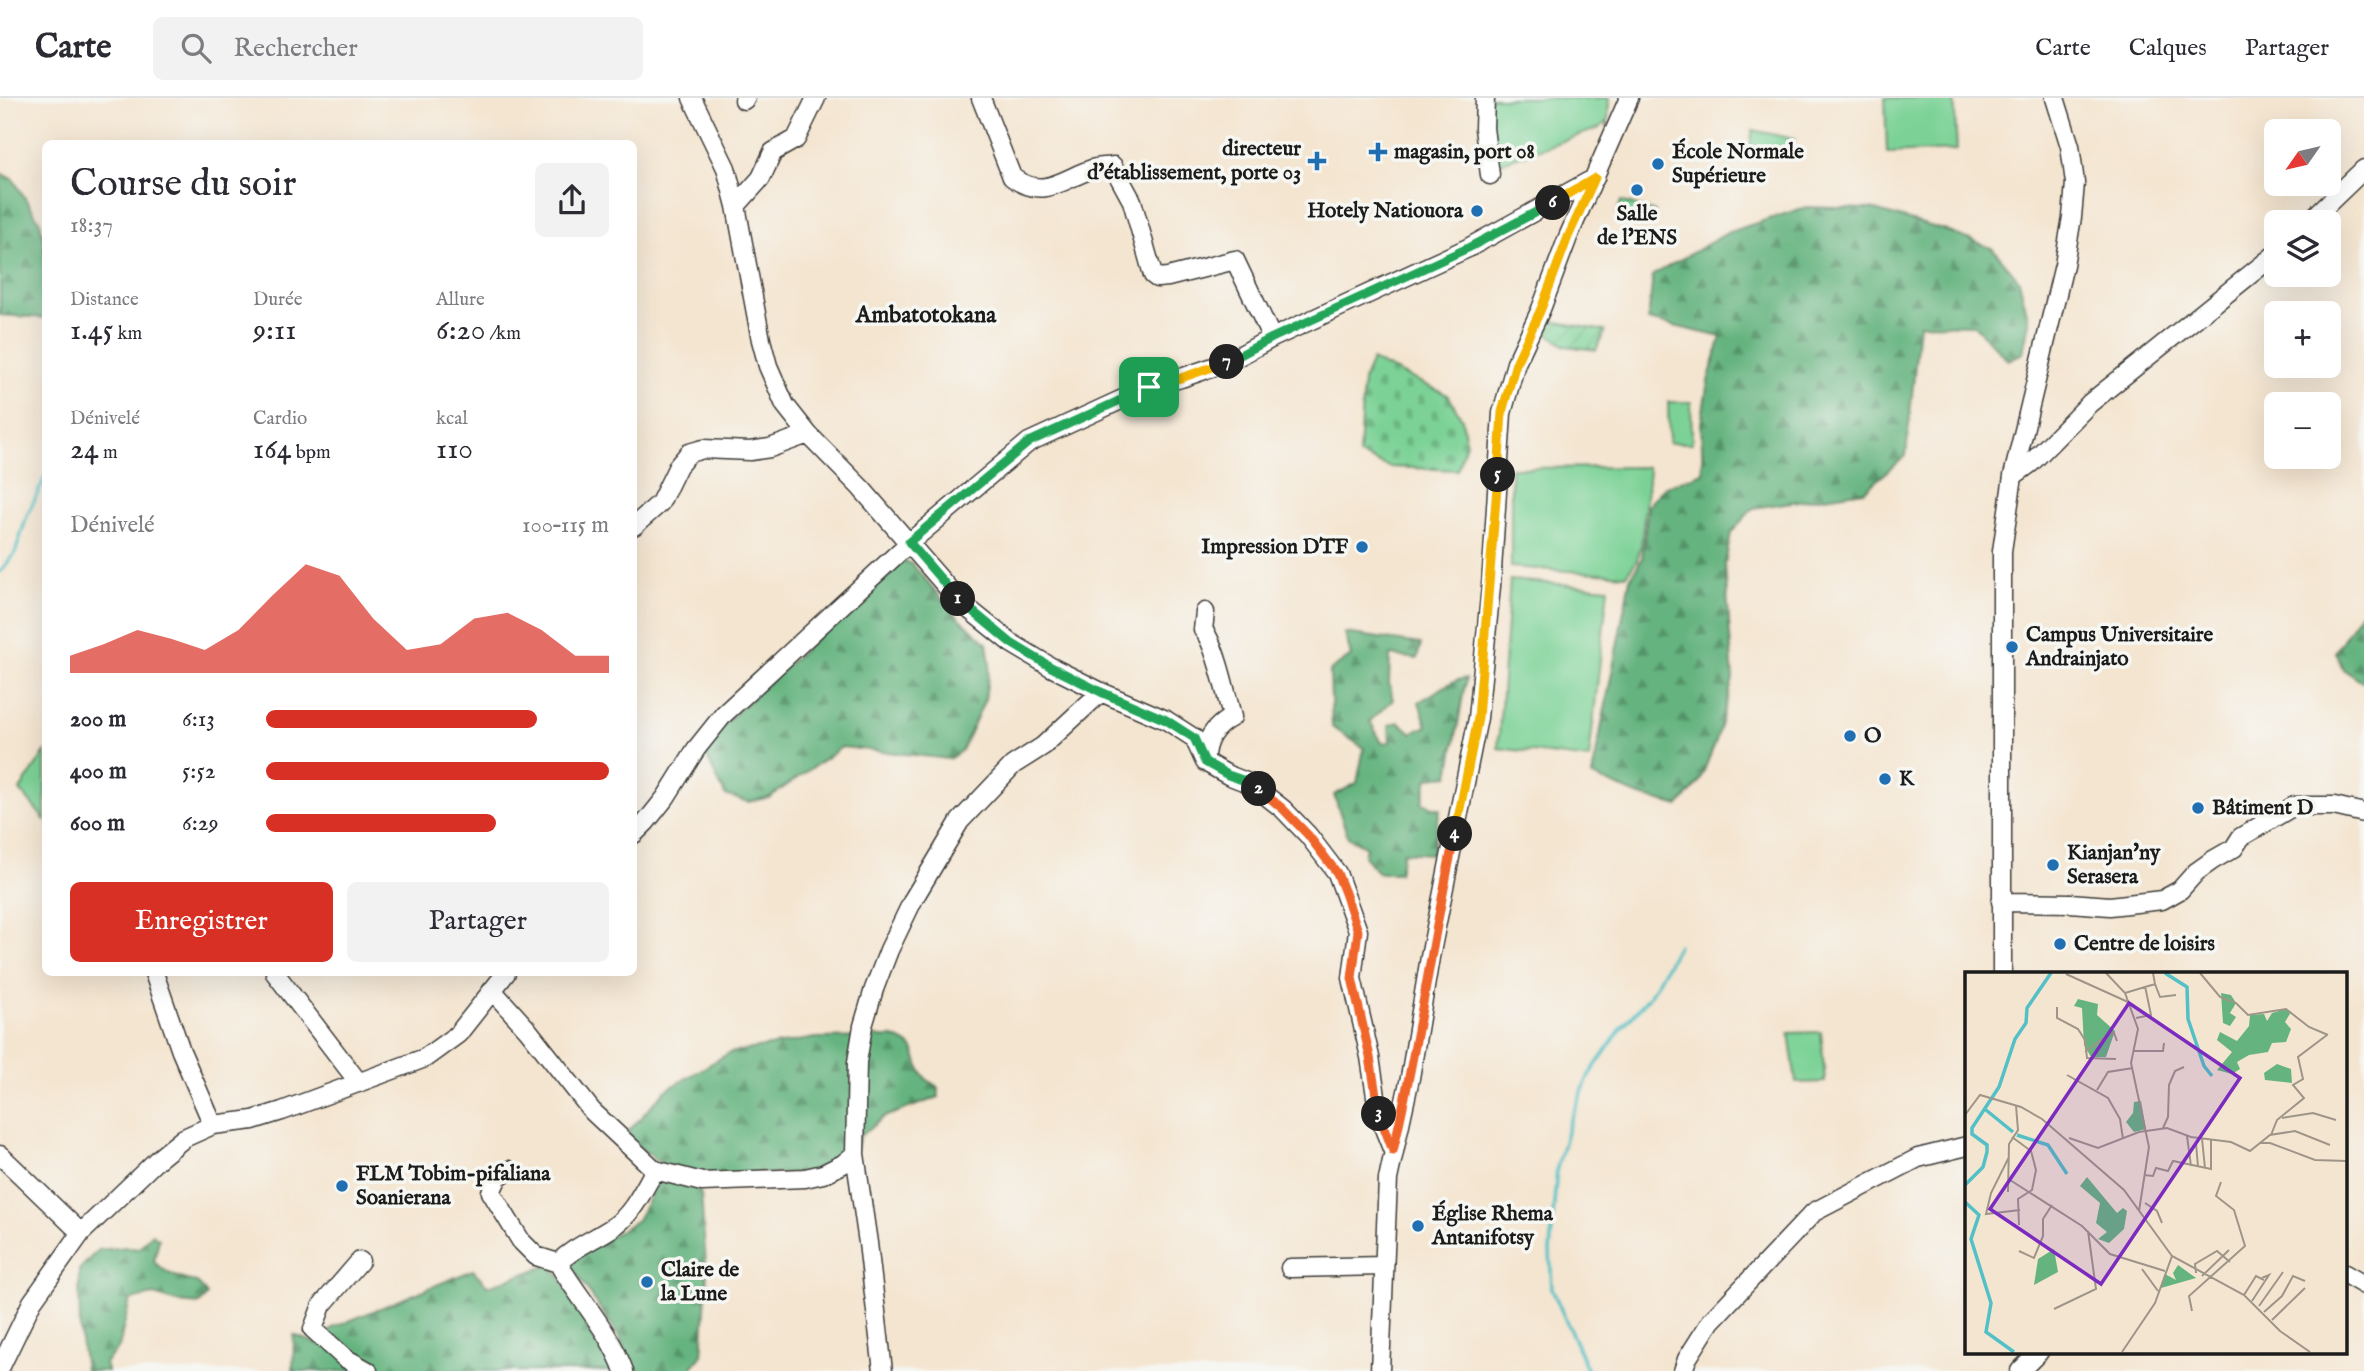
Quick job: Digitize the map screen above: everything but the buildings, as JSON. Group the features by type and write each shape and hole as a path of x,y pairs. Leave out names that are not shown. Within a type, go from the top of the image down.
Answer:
{"street":[{"path":"692,98 726,168 768,366 785,405 808,435 834,459 960,602 1011,643 1101,692 1166,720 1194,738 1205,762 1228,775 1251,783 1283,809 1308,835 1337,873 1358,931 1352,978 1370,1057 1379,1116 1393,1151"},
{"path":"736,206 761,178 774,152 796,139 816,98"},
{"path":"981,98 1012,177 1022,185 1041,188 1070,180 1095,168 1114,166 1132,201 1153,275 1157,278 1168,277 1235,260 1272,338"},
{"path":"1485,98 1490,175"},
{"path":"1380,1371 1388,1179 1410,1078 1430,957 1478,718 1490,598 1502,412 1516,363 1629,98"},
{"path":"2002,972 2002,551 2013,476 2064,265 2072,217 2075,183 2070,146 2055,98"},
{"path":"2321,210 2364,169"},
{"path":"637,831 666,797 696,749 724,714 909,542 1029,442 1149,387 1228,362 1272,338 1468,248 1595,178"},
{"path":"2013,476 2031,463 2090,402 2264,263"},
{"path":"637,523 660,503 678,466 688,453 703,449 750,451 771,448 808,435"},
{"path":"1205,612 1203,630 1209,636 1217,658 1232,717 1221,723 1210,736 1204,748 1205,762"},
{"path":"883,1371 869,1243 855,1154 857,1062 863,1026 889,950 914,898 960,821 1013,765 1043,746 1101,692"},
{"path":"2001,902 2110,906 2162,900 2180,890 2196,872 2234,848 2241,836 2294,806 2334,806 2364,813"},
{"path":"155,976 181,1051 213,1125"},
{"path":"277,976 359,1083"},
{"path":"0,1368 32,1302 81,1233 157,1160 184,1138 213,1125 253,1120 425,1058 458,1034 504,976"},
{"path":"492,990 528,1030 592,1111 655,1170 702,1182 806,1178 823,1174 843,1164 855,1154"},
{"path":"1683,1371 1687,1359 1711,1321 1814,1212 1918,1158 1965,1146"},
{"path":"0,1155 81,1233"},
{"path":"509,1170 498,1177 491,1192 521,1241 536,1256 558,1262 590,1312 608,1334 624,1371"},
{"path":"558,1262 571,1250 615,1226 629,1213 655,1170"},
{"path":"360,1261 322,1305 313,1329 345,1358 368,1371"},
{"path":"1290,1268 1384,1266"},
{"path":"2346,1275 2364,1285"}],"green space":[{"path":"1489,98 1609,98 1608,124 1607,126 1606,122 1600,128 1494,165"},
{"path":"1885,98 1954,98 1957,150 1887,153"},
{"path":"1753,130 1794,139 1790,159 1749,150"},
{"path":"0,173 13,179 40,222 42,318 0,315"},
{"path":"1621,201 1655,212 1652,224 1617,214"},
{"path":"1806,207 1871,209 1944,230 1992,248 2019,280 2029,322 2023,353 2008,360 1974,325 1919,324 1906,456 1864,491 1753,508 1731,533 1725,564 1733,679 1716,741 1699,783 1679,806 1637,795 1592,776 1630,579 1642,558 1648,506 1664,487 1703,473 1701,423 1708,381 1721,337 1648,320 1653,275 1729,232"},
{"path":"1553,321 1605,331 1596,350 1565,346 1546,332"},
{"path":"1372,360 1448,395 1462,419 1466,443 1457,470 1389,467 1359,455 1363,381"},
{"path":"1668,402 1691,402 1692,443 1669,443"},
{"path":"1647,467 1649,472 1641,546 1637,560 1626,575 1511,567 1511,468"},
{"path":"900,560 912,564 955,614 987,643 990,663 985,699 962,750 949,759 842,747 770,797 748,802 725,795 704,751 719,729"},
{"path":"1510,580 1608,588 1589,759 1498,748"},
{"path":"2364,607 2362,682 2343,669 2335,652"},
{"path":"1345,633 1421,644 1417,659 1390,655 1389,683 1393,700 1370,721 1382,743 1390,742 1389,725 1399,722 1412,733 1427,726 1419,702 1454,681 1466,678 1449,776 1428,778 1422,803 1440,809 1432,854 1403,852 1399,873 1378,873 1364,856 1366,847 1348,837 1334,795 1357,783 1364,748 1332,727 1330,671 1351,656"},
{"path":"42,757 42,816 20,790"},
{"path":"1821,1032 1825,1082 1796,1083 1789,1033"},
{"path":"893,1037 913,1049 920,1070 938,1087 939,1097 884,1117 860,1136 857,1147 817,1173 704,1175 660,1163 625,1135 665,1091 729,1053 815,1038"},
{"name":"Claire de la Lune","path":"665,1179 694,1184 701,1194 707,1278 702,1355 689,1371 631,1371 620,1338 572,1267 572,1260 637,1220 658,1182"},
{"path":"152,1234 159,1239 154,1262 174,1276 197,1282 207,1295 200,1304 177,1302 154,1295 130,1300 119,1347 105,1363 107,1371 85,1371 80,1332 79,1270 98,1250 127,1247 138,1249"},
{"path":"550,1265 573,1292 620,1371 293,1371 294,1335 318,1344 334,1327 473,1270 488,1286"}],"waterway":[{"path":"0,572 15,553 27,516 42,484"},
{"path":"1588,1371 1552,1289 1550,1251 1557,1168 1569,1124 1589,1075 1623,1026 1649,997 1678,945"}],"place":[{"name":"magasin, port 08","path":"1378,152"},
{"name":"directeur d'établissement, porte 03","path":"1317,161"},
{"name":"École Normale Supérieure","path":"1658,164"},
{"name":"Salle de l'ENS","path":"1637,190"},
{"name":"Hotely Natiouora","path":"1477,211"},
{"name":"Impression DTF","path":"1362,547"},
{"name":"Campus Universitaire Andrainjato","path":"2012,647"},
{"name":"O","path":"1850,736"},
{"name":"K","path":"1885,779"},
{"name":"Bâtiment D","path":"2198,808"},
{"name":"Kianjan'ny Serasera","path":"2053,865"},
{"name":"Centre de loisirs","path":"2060,944"},
{"name":"FLM Tobim-pifaliana Soanierana","path":"342,1186"},
{"name":"Église Rhema Antanifotsy","path":"1418,1226"},
{"name":"Claire de la Lune","path":"647,1282"}],"district":[{"name":"Ambatotokana","path":"926,315"}],"route":[{"path":"1595,178 1516,363 1502,412 1491,586 1478,718 1430,957 1410,1078 1393,1151 1379,1116 1370,1057 1352,978 1358,931 1337,873 1308,835 1283,809 1251,783 1228,775 1205,762 1194,738 1166,720 1101,692 1011,643 960,602 909,542 1029,442 1149,387 1228,362 1272,338 1468,248 1536,213 1595,178"}]}
